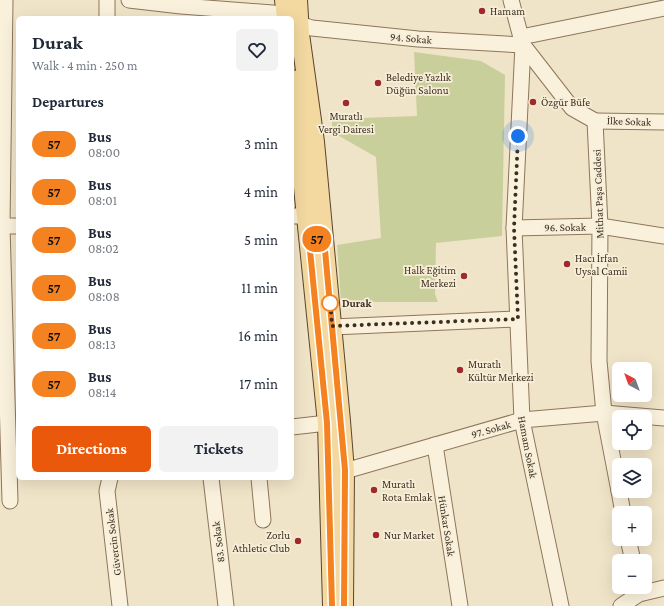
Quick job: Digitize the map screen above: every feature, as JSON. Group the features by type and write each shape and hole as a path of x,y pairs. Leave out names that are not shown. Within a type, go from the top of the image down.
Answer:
{"main road":[{"path":"289,15 298,0"},
{"path":"294,50 307,142 316,240 327,423 332,606"},
{"path":"294,87 307,142 299,216 316,240 332,326 345,470 344,606"}],"street":[{"path":"5,0 2,226 10,501"},
{"path":"107,0 107,16"},
{"name":"94. Sokak","path":"128,0 181,8 289,15"},
{"path":"511,0 522,41 572,108 595,120"},
{"name":"94. Sokak","path":"294,18 312,28 418,39 522,41 664,8"},
{"name":"Hamam Sokak","path":"522,41 514,228 522,420 561,606"},
{"name":"İlke Sokak","path":"595,120 664,122"},
{"name":"Mithat Paşa Caddesi","path":"595,120 600,226 599,361 604,413 613,458"},
{"path":"2,226 16,226"},
{"name":"96. Sokak","path":"514,228 600,226 664,236"},
{"path":"332,326 518,319"},
{"name":"97. Sokak","path":"345,470 522,420 604,413 664,418"},
{"path":"294,427 327,423"},
{"name":"Hünkar Sokak","path":"435,445 460,606"},
{"name":"Güvercin Sokak","path":"110,480 107,491 120,606"},
{"name":"83. Sokak","path":"211,480 226,606"},
{"path":"259,480 263,520"},
{"path":"652,589 664,588"},
{"path":"621,606 635,594"}],"green space":[{"path":"414,52 481,61 505,75 502,236 436,243 435,294 438,302 341,302 337,245 381,238 376,157 332,132 332,119 417,116"}],"bus line":[{"name":"57","path":"332,606 327,423 309,240 324,239 345,470 344,606"}],"place":[{"name":"Hamam","path":"482,11"},
{"name":"Belediye Yazlık Düğün Salonu","path":"378,83"},
{"name":"Özgür Büfe","path":"533,102"},
{"name":"Muratlı Vergi Dairesi","path":"346,103"},
{"name":"Hacı İrfan Uysal Camii","path":"567,264"},
{"name":"Halk Eğitim Merkezi","path":"464,276"},
{"name":"Durak","path":"330,303"},
{"name":"Muratlı Kültür Merkezi","path":"460,370"},
{"name":"Muratlı Rota Emlak","path":"374,490"},
{"name":"Nur Market","path":"376,535"},
{"name":"Zorlu Athletic Club","path":"298,541"}],"route":[{"path":"330,303 330,297 332,326 518,319 514,228 518,136"}]}
